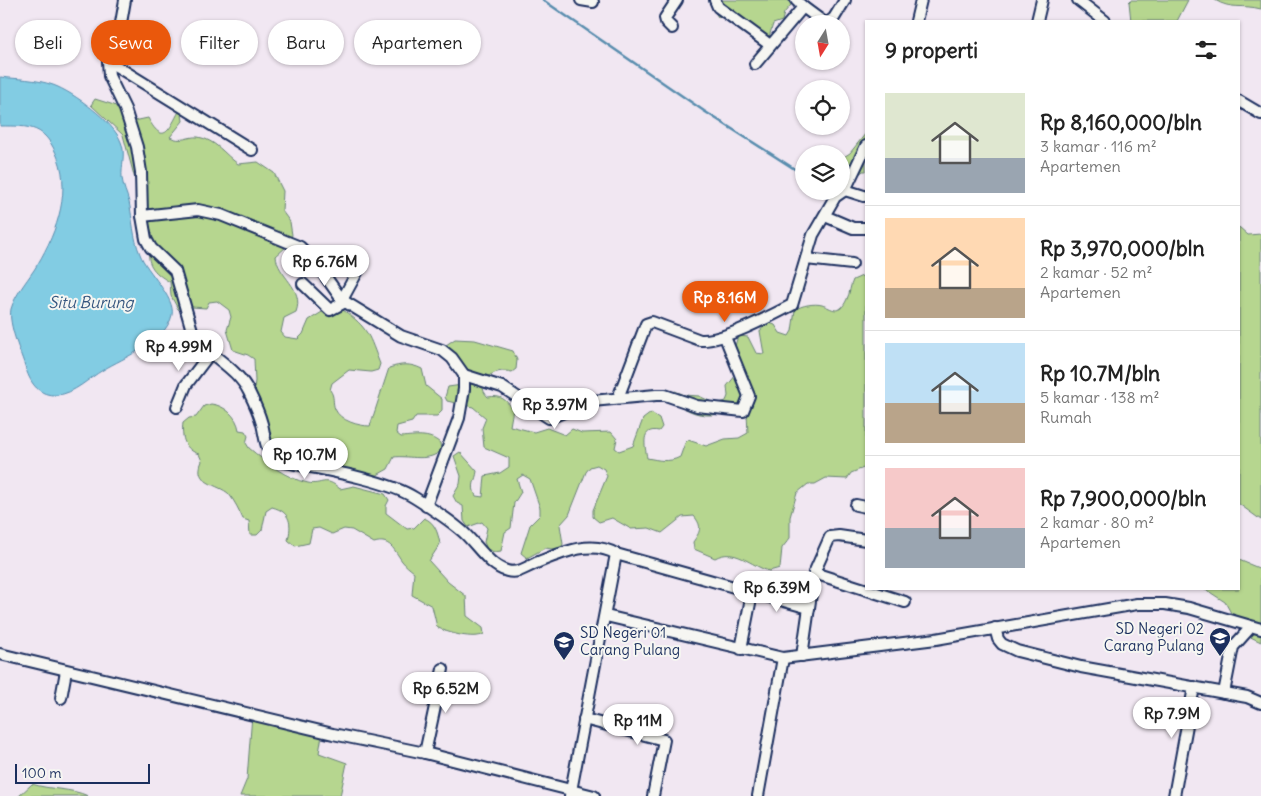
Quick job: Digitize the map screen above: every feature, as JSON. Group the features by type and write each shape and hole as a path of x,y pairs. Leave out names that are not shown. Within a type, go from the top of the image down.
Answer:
{"street":[{"path":"122,20 125,0"},
{"path":"581,0 593,2"},
{"path":"672,28 665,18 677,0"},
{"path":"715,0 718,7 770,45"},
{"path":"836,15 845,0"},
{"path":"916,20 921,0"},
{"path":"1037,20 1042,0"},
{"path":"1078,0 1104,20"},
{"path":"755,64 799,4 814,15"},
{"path":"109,65 110,76 125,109 137,147 141,172 142,216 148,243 175,271 193,334 198,342 243,380 254,401 262,426 264,440 273,457 279,461 376,483 414,497 463,532 499,568 509,572 522,570 566,552 582,548 605,548 616,554 752,594 809,608"},
{"path":"114,65 252,150"},
{"path":"1240,102 1261,114"},
{"path":"850,176 865,148"},
{"path":"850,194 864,196"},
{"path":"618,398 646,324 652,322 700,340 725,337 792,306 813,235 820,221 836,200"},
{"path":"142,216 198,210 221,215 252,229 287,240 308,252 344,301 401,336 442,350 462,369 464,389 459,418 426,506"},
{"path":"825,216 854,228 865,228"},
{"path":"806,260 852,264"},
{"path":"303,284 330,310 344,301 360,267"},
{"path":"464,375 502,387 549,418 592,401 665,396 696,406 743,411 749,396 725,337"},
{"path":"177,407 186,385 211,352"},
{"path":"856,504 865,507"},
{"path":"802,656 814,573 830,537 838,536 865,540"},
{"path":"570,793 606,616 616,554"},
{"path":"814,573 865,589"},
{"path":"867,590 905,602"},
{"path":"741,649 752,594"},
{"path":"606,616 783,658 898,644 1137,604 1196,610 1256,628"},
{"path":"995,628 998,639 1002,644 1018,652 1081,667 1247,697 1261,703"},
{"path":"1224,693 1233,647 1256,628"},
{"path":"0,654 65,675 425,753 570,793 594,796"},
{"path":"758,796 783,658"},
{"path":"425,753 443,670"},
{"path":"61,698 65,675"},
{"path":"1174,796 1194,687"},
{"path":"584,719 664,740 653,796"}],"green space":[{"path":"719,0 788,0 791,5 784,13 782,21 773,24 769,37 764,40 728,19 718,17 712,8 713,3"},
{"path":"1131,0 1188,0 1178,20 1131,20 1129,2"},
{"path":"1215,0 1261,0 1261,9 1226,5"},
{"path":"95,99 114,105 134,121 148,118 159,132 163,133 171,127 181,108 183,121 170,137 181,139 198,137 210,141 238,164 258,162 274,173 283,191 282,211 290,222 292,235 286,247 276,256 281,270 294,289 298,304 296,312 284,318 281,332 285,337 298,339 303,334 309,320 342,300 343,310 352,316 367,333 380,364 378,370 371,372 349,370 332,383 330,390 337,413 350,422 370,426 389,368 406,365 418,367 422,369 426,386 442,399 442,411 437,416 416,416 412,422 397,426 396,433 401,437 422,436 431,438 440,443 441,450 431,456 419,458 394,457 388,469 370,479 277,455 272,450 253,396 255,381 254,359 233,350 227,330 231,317 229,310 217,301 209,302 206,308 192,307 185,311 178,309 171,296 170,282 158,274 152,267 149,258 152,233 149,227 137,217 137,205 141,190 136,183 123,135 91,105"},
{"path":"865,134 865,171 857,176 853,187 850,187 850,153"},
{"path":"1240,228 1248,235 1261,234 1261,520 1240,505"},
{"path":"862,276 865,278 865,467 851,473 847,479 826,478 815,484 808,484 797,493 790,517 790,538 782,548 780,568 769,571 743,558 722,555 715,558 694,549 693,542 700,529 699,523 694,516 682,517 662,533 649,528 631,529 612,518 599,522 593,517 593,510 607,476 604,469 597,465 590,467 586,472 569,515 560,525 563,544 560,550 545,548 527,558 521,553 530,525 540,515 540,508 530,479 523,475 517,479 521,492 514,503 511,528 505,532 501,551 494,552 487,549 484,542 487,528 482,522 468,527 464,521 463,506 457,503 453,496 460,484 461,476 454,456 460,452 477,471 473,489 476,496 483,497 485,476 500,473 509,467 509,458 484,447 482,428 486,418 473,407 447,401 445,397 448,387 462,385 462,369 450,364 444,355 446,345 455,339 475,340 513,351 517,360 516,369 512,372 505,371 493,374 484,381 483,386 488,397 502,398 513,409 510,426 534,432 547,428 565,435 572,429 582,433 611,432 617,439 615,448 619,451 633,446 643,419 651,413 659,418 662,427 659,431 649,432 646,435 647,458 672,460 680,457 688,440 706,446 725,439 739,438 748,433 747,414 743,411 734,410 712,415 701,414 681,406 672,399 671,394 675,391 685,395 699,396 716,404 726,401 728,396 727,386 736,375 734,365 739,356 735,346 738,336 748,337 756,353 764,354 760,331 767,322 775,325 780,333 789,336 792,331 795,310 816,304 838,310 847,299 853,280"},
{"path":"211,404 229,412 236,420 239,430 245,431 248,436 246,443 249,448 284,474 313,484 327,482 340,489 354,486 385,494 389,500 386,506 386,513 407,529 414,528 424,518 431,522 437,532 440,544 429,561 448,582 466,596 467,616 483,628 484,634 480,636 461,635 437,627 432,606 412,595 414,572 391,546 384,542 374,543 352,530 344,529 332,534 319,528 312,529 309,543 295,546 288,540 289,519 283,512 272,507 266,511 262,530 257,535 250,535 249,521 243,519 229,494 204,479 200,469 202,461 199,454 190,450 183,438 183,423 189,418 196,417 204,406"},
{"path":"1240,560 1261,569 1261,642 1242,633 1225,602 1207,590 1240,590"},
{"path":"252,715 322,735 319,753 347,763 340,796 240,796 247,779"},
{"path":"32,784 81,793 88,796 19,796"}],"water":[{"name":"Situ Burung","path":"0,77 53,85 71,94 92,109 117,134 122,146 123,184 129,202 138,248 143,261 170,301 172,308 172,315 168,325 153,341 103,370 75,389 63,394 51,395 45,393 33,384 11,323 11,309 15,299 41,258 54,231 62,202 62,172 53,147 42,133 29,127 0,126"}],"waterway":[{"path":"543,0 704,111 795,169"}],"place":[{"name":"SD Negeri 02 Carang Pulang","path":"1220,657"},
{"name":"SD Negeri 01 Carang Pulang","path":"564,661"}]}
